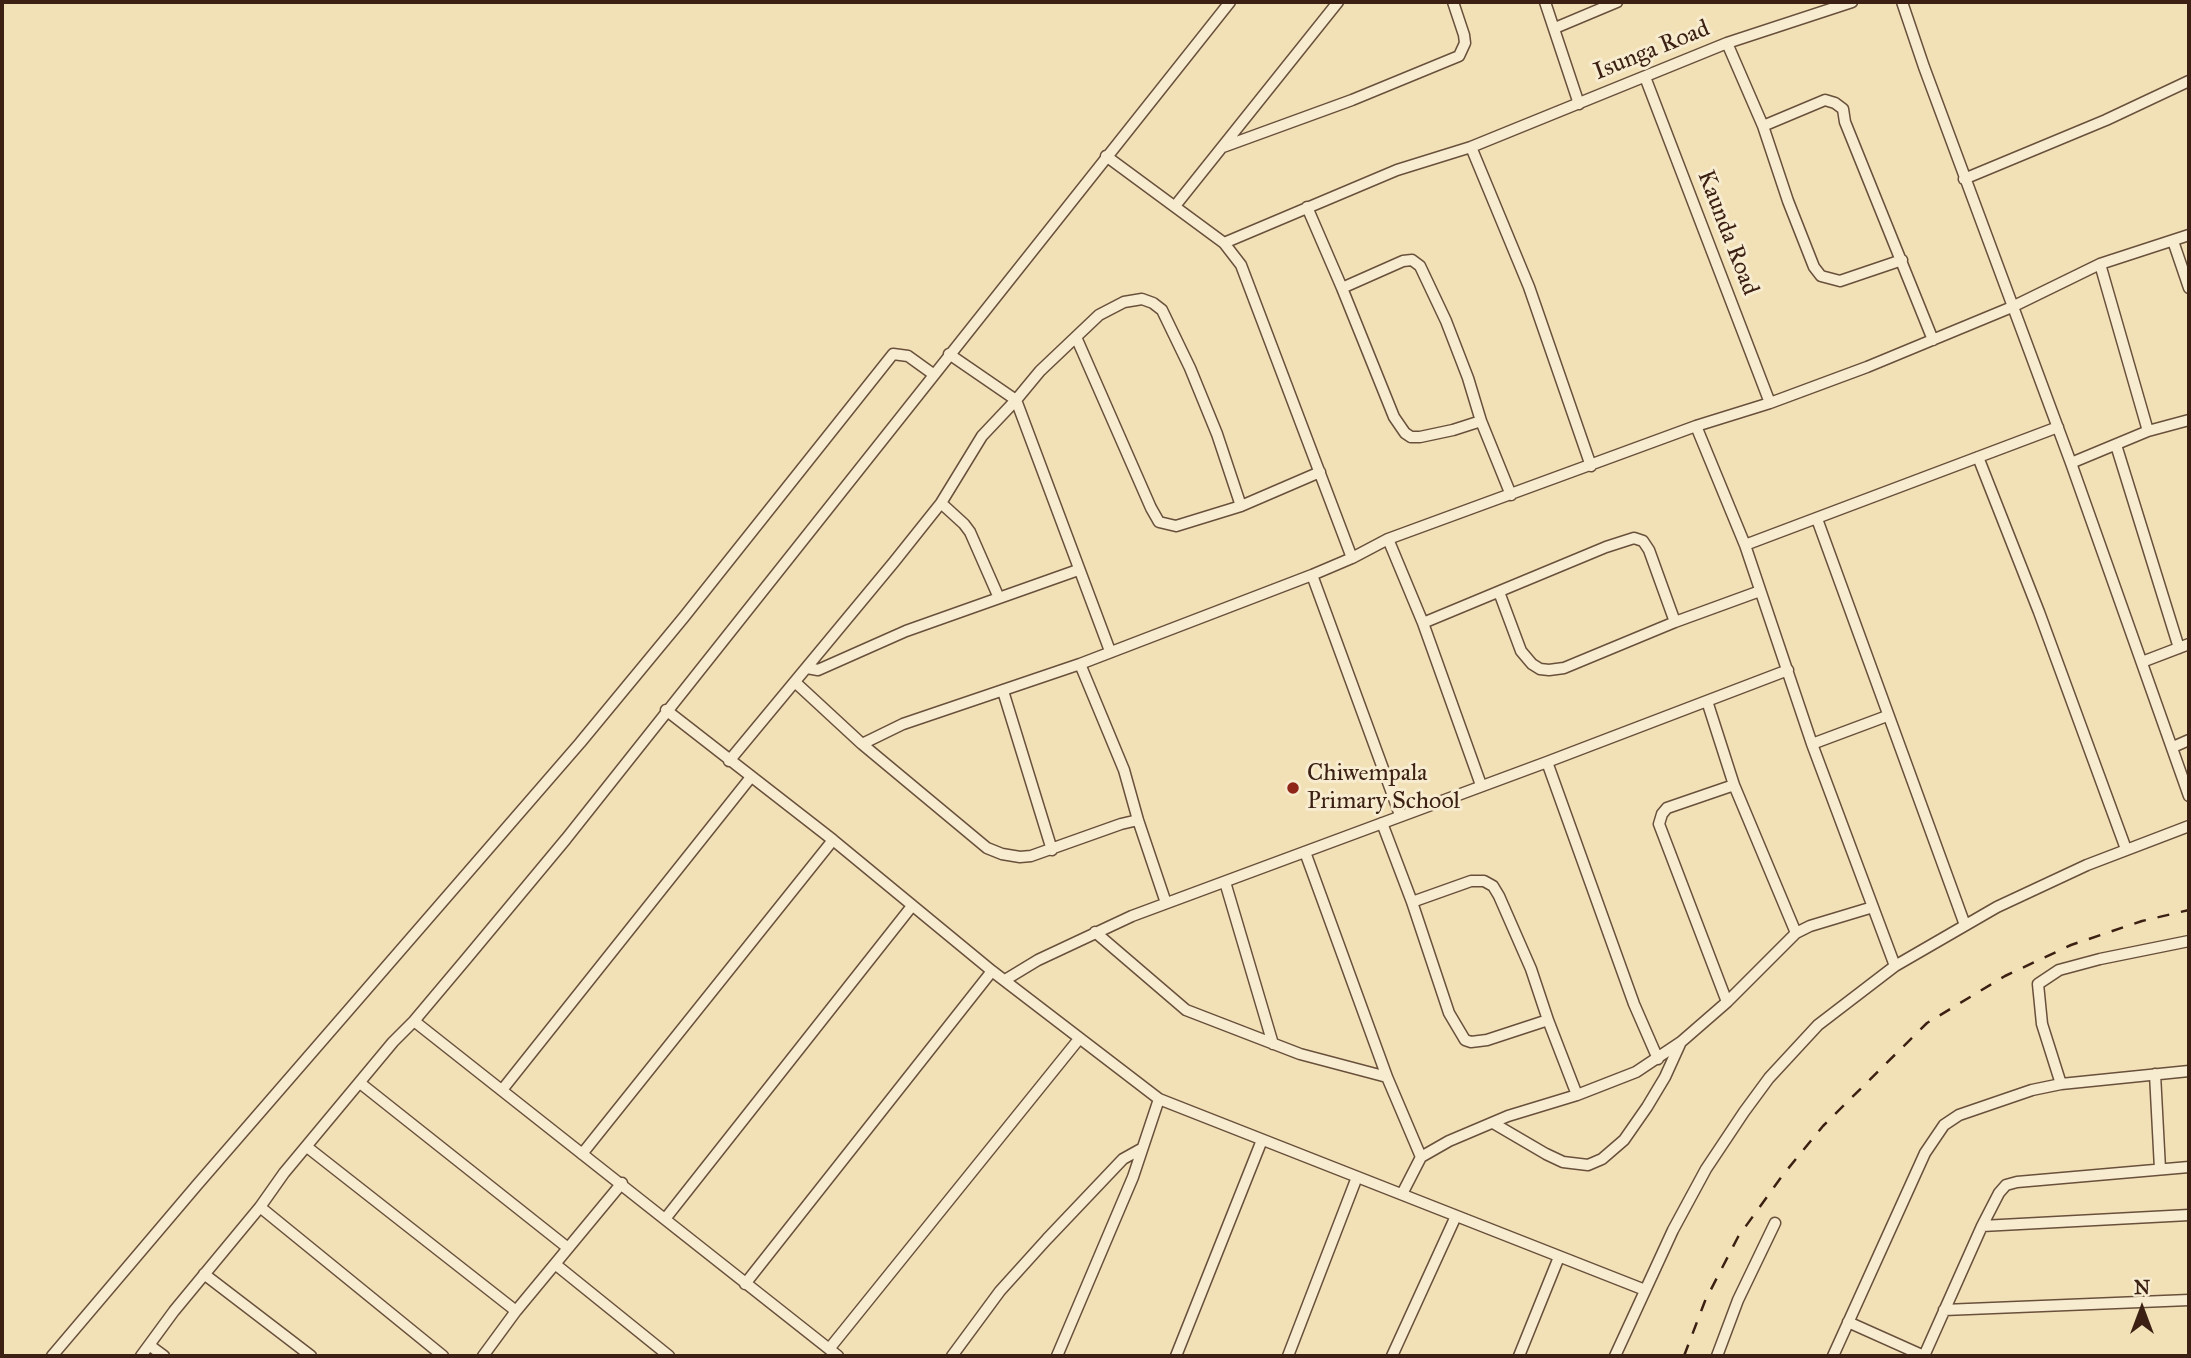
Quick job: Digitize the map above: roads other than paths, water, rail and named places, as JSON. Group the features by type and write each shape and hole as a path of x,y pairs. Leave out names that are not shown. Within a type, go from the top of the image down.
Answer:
{"street":[{"path":"141,1356 284,1173 558,849 666,709 1230,2"},
{"path":"1175,206 1338,2"},
{"path":"1223,147 1460,56 1465,35 1453,2"},
{"path":"1545,2 1579,104"},
{"path":"1555,28 1617,2"},
{"name":"Isunga Road","path":"1224,243 1397,170 1471,147 1727,43 1852,2"},
{"path":"1902,2 2174,747 2189,796"},
{"path":"1727,43 1763,126 1814,267 1821,276 1840,281 1902,260"},
{"name":"Kaunda Road","path":"1645,77 1770,404"},
{"path":"1965,178 2106,120 2189,81"},
{"path":"1763,126 1825,100 1843,109 1845,122 1933,341"},
{"path":"1471,147 1529,287 1591,466"},
{"path":"1106,156 1224,243 1241,265 1352,558"},
{"path":"1307,207 1394,417 1405,433 1411,437 1420,437 1481,421"},
{"path":"862,744 903,724 1080,664 1312,575 1388,539 1696,426 1770,404 1933,341 2012,307 2100,264 2189,235"},
{"path":"2174,241 2189,288"},
{"path":"1342,288 1403,261 1412,260 1420,266 1446,320 1481,421 1511,495"},
{"path":"2100,264 2148,431"},
{"path":"729,761 796,683 941,503 982,436 1040,371 1099,315 1125,302 1142,299 1163,310 1217,434 1241,506"},
{"path":"1076,337 1159,522 1176,526 1241,506 1320,472"},
{"path":"52,1356 580,743 893,354 908,356 933,374"},
{"path":"949,354 1016,400 1110,651"},
{"path":"2071,463 2148,431 2189,419"},
{"path":"1696,426 1745,545 1812,744 1895,966"},
{"path":"1745,545 2058,427"},
{"path":"2116,444 2184,646 2142,662"},
{"path":"1978,457 2039,612 2126,849"},
{"path":"941,503 970,532 999,598"},
{"path":"1817,519 1965,925"},
{"path":"1423,623 1633,538 1643,541 1649,550 1675,622"},
{"path":"1388,539 1423,623 1481,785"},
{"path":"807,668 818,670 906,631 1078,570"},
{"path":"1312,575 1400,816"},
{"path":"1499,592 1521,651 1540,669 1564,668 1675,622 1760,591"},
{"path":"1080,664 1124,771 1166,903"},
{"path":"1005,979 1095,932 1166,903 1226,883 1788,670"},
{"path":"796,683 862,744 987,848 1020,857 1052,850 1138,820"},
{"path":"1003,691 1052,850"},
{"path":"1707,701 1734,785 1796,933"},
{"path":"666,709 833,840 992,971 1158,1100 1645,1290"},
{"path":"1812,744 1887,716"},
{"path":"2174,747 2189,740"},
{"path":"1547,762 1634,1004 1658,1059"},
{"path":"502,1090 751,777"},
{"path":"1727,1002 1659,824 1667,808 1734,785"},
{"path":"1382,823 1449,1013 1465,1040 1487,1040 1548,1020"},
{"path":"1615,1356 1673,1230 1706,1169 1769,1078 1818,1025 1895,966 1965,925 2087,865 2189,827"},
{"path":"582,1154 833,840"},
{"path":"1305,852 1387,1077 1420,1157"},
{"path":"1412,902 1471,881 1484,881 1493,886 1531,969 1577,1095"},
{"path":"1226,883 1273,1044"},
{"path":"664,1219 912,906"},
{"path":"1402,1194 1420,1157 1449,1141 1493,1123 1636,1072 1681,1042 1727,1002 1796,933 1810,926 1873,907"},
{"path":"1095,932 1186,1010 1300,1054 1387,1077"},
{"path":"2061,1084 2042,1024 2038,984 2059,970 2189,941"},
{"path":"745,1284 992,971"},
{"path":"414,1021 622,1183 833,1353 1079,1039"},
{"path":"1493,1123 1563,1161 1588,1165 1602,1159 1624,1140 1647,1107 1681,1042"},
{"path":"1833,1356 1925,1153 1944,1125 1959,1115 1993,1101 2061,1084 2189,1071"},
{"path":"2155,1074 2160,1169"},
{"path":"360,1083 568,1248"},
{"path":"1057,1356 1133,1177 1158,1100"},
{"path":"1176,1356 1262,1140"},
{"path":"307,1147 516,1311"},
{"path":"952,1356 1000,1291 1056,1229 1123,1159 1141,1149"},
{"path":"1848,1322 1924,1356 1982,1226 2006,1185 2189,1167"},
{"path":"1288,1356 1357,1177"},
{"path":"488,1355 516,1311 622,1183"},
{"path":"260,1207 443,1356"},
{"path":"1982,1226 2189,1215"},
{"path":"1392,1356 1456,1216"},
{"path":"1717,1356 1738,1300 1775,1223"},
{"path":"1519,1356 1559,1257"},
{"path":"555,1264 669,1356"},
{"path":"204,1274 311,1356"},
{"path":"1944,1310 2189,1300"},
{"path":"149,1345 164,1356"}],"railway":[{"path":"1684,1356 1705,1301 1738,1237 1782,1176 1823,1126 1927,1023 2005,976 2071,945 2142,921 2189,910"}],"place":[{"name":"Chiwempala Primary School","path":"1293,788"}]}
